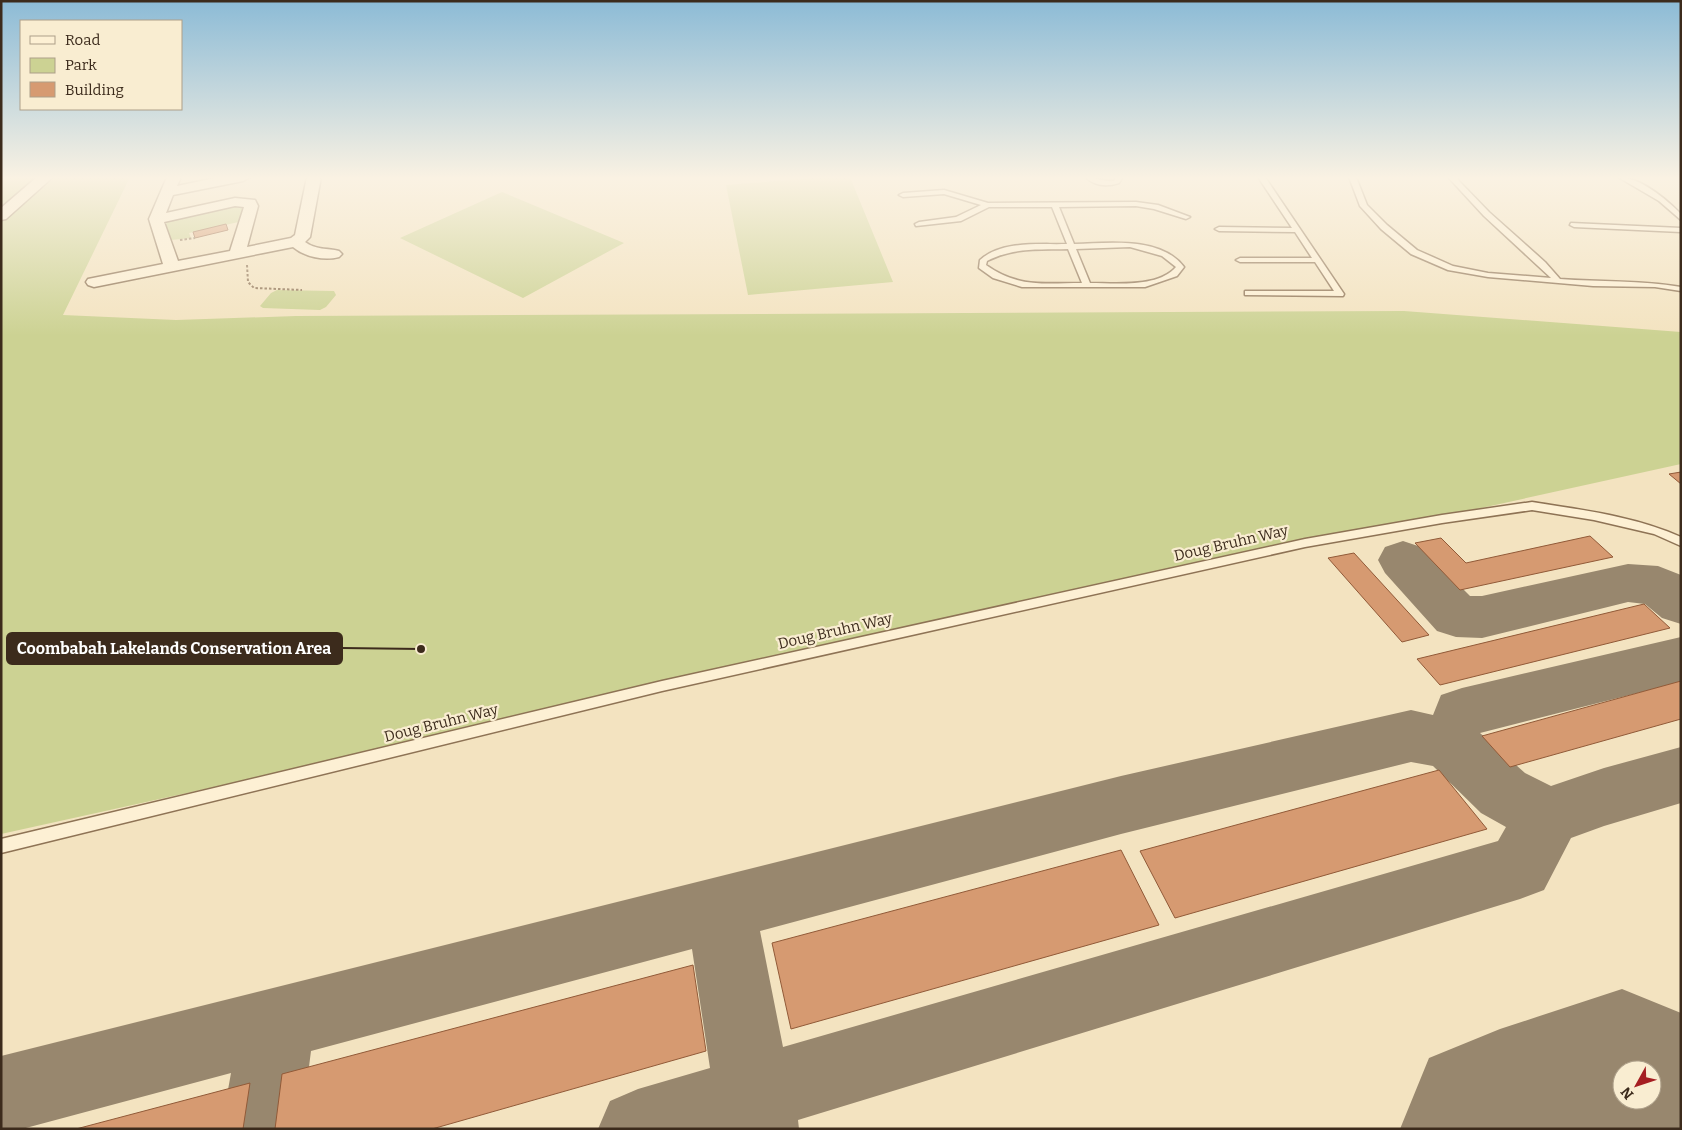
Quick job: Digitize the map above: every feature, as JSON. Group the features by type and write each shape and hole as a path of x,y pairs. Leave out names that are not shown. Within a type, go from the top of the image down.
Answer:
{"street":[{"path":"160,230 172,267"},
{"path":"242,253 246,230"},
{"path":"94,282 296,242 302,237 303,230"},
{"path":"296,242 307,251 334,254"}],"lane":[{"path":"1064,230 1087,285"},
{"path":"1248,293 1340,294 1298,230 1277,230"},
{"path":"1387,230 1414,252 1451,268 1488,275 1593,284 1655,285 1681,289"},
{"path":"1502,230 1515,242 1542,262 1557,280"},
{"path":"1130,245 1155,250 1176,259 1180,267 1174,274 1145,285 1022,285 996,276 982,266 984,260 999,252 1014,248 1071,246 1130,245"},
{"path":"1240,260 1318,260"},
{"name":"Doug Bruhn Way","path":"1,846 652,688 1306,543 1442,519 1532,506 1594,516 1657,531 1681,542"}],"path":[{"path":"242,253 251,286 263,289 302,290"}],"green space":[{"path":"1,230 104,230 63,315 176,320 296,316 1404,311 1681,332 1681,464 1,834"},
{"path":"168,230 204,230 189,233 191,238 171,240"},
{"path":"418,230 592,230 624,243 523,298 400,238"},
{"path":"735,230 872,230 893,282 748,295"},
{"path":"277,290 334,291 336,295 326,307 320,310 263,308 260,306 271,293"}],"building":[{"path":"202,230 228,230 195,238 193,232"},
{"path":"1681,472 1681,484 1669,474"},
{"path":"1590,536 1613,557 1460,590 1415,543 1441,538 1466,563"},
{"path":"1354,553 1429,635 1402,642 1328,558"},
{"path":"1644,604 1670,628 1440,685 1417,659"},
{"path":"1681,681 1681,719 1510,767 1482,736"},
{"path":"1439,770 1487,829 1175,918 1140,851"},
{"path":"1121,850 1159,925 791,1029 772,943"},
{"path":"693,965 706,1051 432,1129 275,1129 282,1074"},
{"path":"250,1083 243,1129 76,1129"}],"taxiway":[{"path":"1403,560 1456,616 1482,617 1628,583 1658,586 1681,604"},
{"path":"1462,713 1681,659"},
{"path":"277,1024 1121,805 1411,736 1450,744 1503,793 1548,817"},
{"path":"1548,817 1604,797 1681,775"},
{"path":"753,1095 1520,867 1548,817"},
{"path":"721,909 753,1095"},
{"path":"1,1095 277,1024"},
{"path":"261,1129 277,1024"},
{"path":"638,1129 753,1095"},
{"path":"753,1095 759,1128"}],"runway":[{"path":"1500,1129 1612,1090"}],"place":[{"name":"Coombabah Lakelands Conservation Area","path":"421,649"}]}
